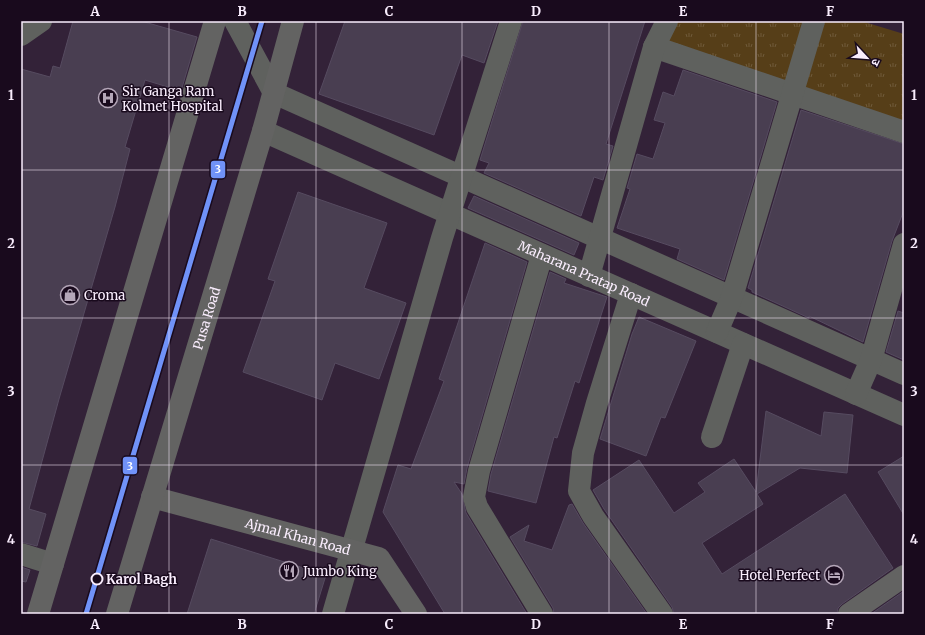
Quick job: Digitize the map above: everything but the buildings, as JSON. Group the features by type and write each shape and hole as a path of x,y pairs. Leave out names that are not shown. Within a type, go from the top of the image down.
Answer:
{"main road":[{"name":"Pusa Road","path":"116,614 263,131 294,21"},
{"path":"38,614 213,23"},
{"name":"Ajmal Khan Road","path":"152,497 379,558 416,614"},
{"path":"849,614 904,576"}],"street":[{"path":"21,35 41,21"},
{"path":"235,21 274,93 904,374"},
{"path":"333,614 450,214 511,21"},
{"path":"589,276 654,48 667,21"},
{"path":"717,332 732,297 814,21"},
{"path":"654,48 793,93 904,132"},
{"name":"Maharana Pratap Road","path":"263,131 904,415"},
{"path":"856,394 871,360 904,244"},
{"path":"542,255 479,471 474,497 478,507 542,614"},
{"path":"631,294 583,453 578,491 593,516 662,614"},
{"path":"712,437 743,344"},
{"path":"21,554 53,564"}],"green space":[{"path":"671,21 861,21 904,34 904,130 661,54"}],"transit line":[{"name":"3","path":"86,614 262,21"}],"place":[{"name":"Sir Ganga Ram Kolmet Hospital","path":"108,98"},
{"name":"Croma","path":"70,295"},
{"name":"Jumbo King","path":"289,571"},
{"name":"Hotel Perfect","path":"834,575"},
{"name":"Karol Bagh","path":"97,579"}]}
